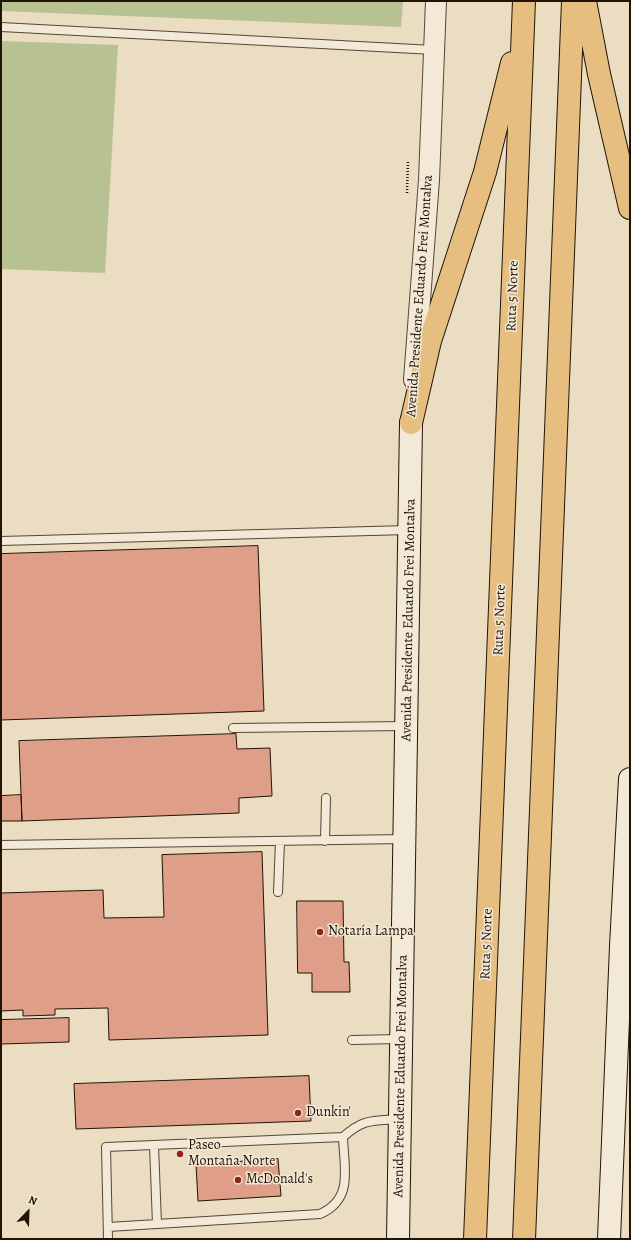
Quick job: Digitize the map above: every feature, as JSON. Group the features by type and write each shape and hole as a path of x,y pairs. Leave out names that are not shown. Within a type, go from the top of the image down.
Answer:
{"highway":[{"path":"411,423 430,341 473,211 496,133 524,1"},
{"name":"Ruta 5 Norte","path":"476,1235 524,1"},
{"path":"525,1234 573,1"},
{"path":"585,1 599,74 630,208"}],"main road":[{"name":"Avenida Presidente Eduardo Frei Montalva","path":"398,1239 408,726 411,423"},
{"path":"609,1239 620,954 630,779"}],"street":[{"name":"Avenida Presidente Eduardo Frei Montalva","path":"411,423 429,180 436,1"}],"lane":[{"path":"1,27 434,50"},
{"path":"1,541 202,537 388,529 411,530"},
{"path":"233,728 408,726"},
{"path":"325,841 326,798"},
{"path":"1,845 406,839"},
{"path":"278,892 280,841"},
{"path":"352,1040 402,1040"},
{"path":"108,1239 106,1147 343,1137 356,1125 366,1122 400,1119"},
{"path":"108,1227 320,1214 330,1210 340,1200 344,1190 343,1137"},
{"path":"154,1145 157,1224"}],"green space":[{"path":"1,1 403,1 401,27 1,11"},
{"path":"1,41 118,45 105,273 1,269"}],"building":[{"path":"258,546 264,711 1,720 1,554"},
{"path":"236,734 237,749 270,748 272,796 239,798 239,813 22,821 19,741"},
{"path":"21,795 22,821 1,821 1,796"},
{"path":"262,852 268,1035 109,1040 108,1008 55,1009 55,1015 23,1016 23,1010 1,1011 1,893 103,890 104,918 164,917 162,855"},
{"name":"Notaría Lampa","path":"297,901 343,901 344,962 349,962 350,992 312,992 312,973 298,973"},
{"path":"69,1018 69,1042 1,1044 1,1020"},
{"path":"309,1076 311,1121 76,1129 74,1084"},
{"name":"McDonald's","path":"278,1159 281,1196 198,1201 196,1165"}],"place":[{"name":"Notaría Lampa","path":"320,932"},
{"name":"Dunkin'","path":"298,1113"},
{"name":"Paseo Montaña Norte","path":"180,1154"},
{"name":"McDonald's","path":"238,1180"}]}
